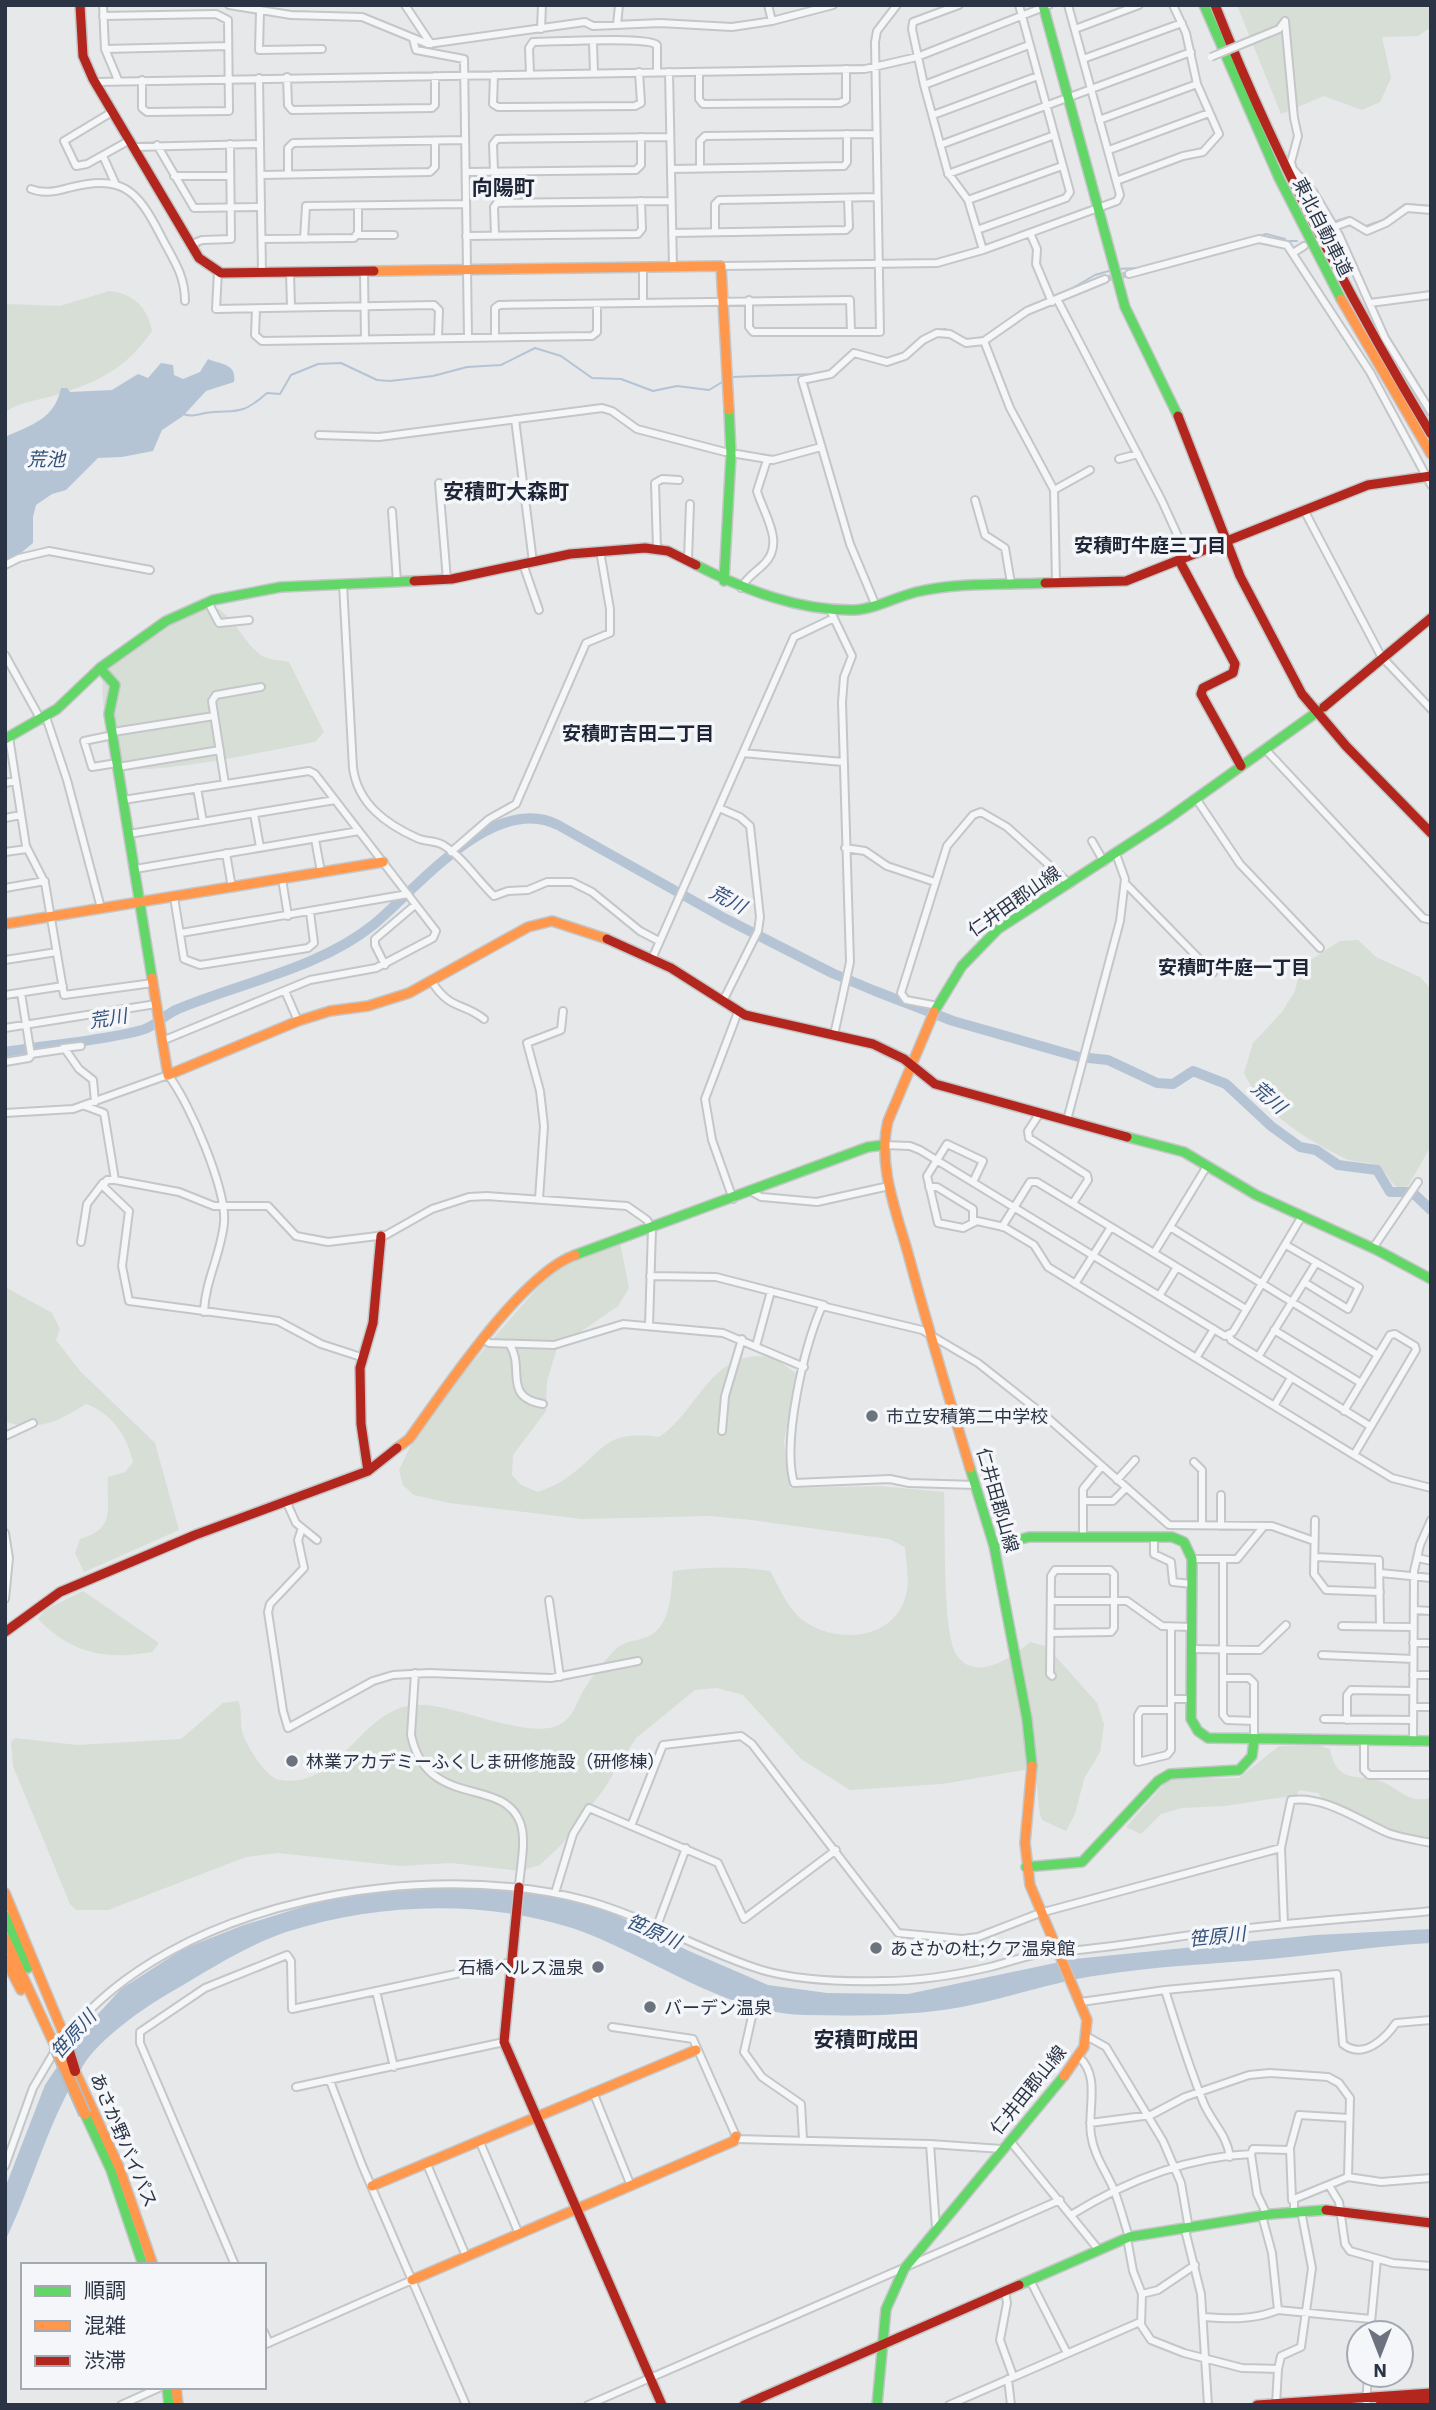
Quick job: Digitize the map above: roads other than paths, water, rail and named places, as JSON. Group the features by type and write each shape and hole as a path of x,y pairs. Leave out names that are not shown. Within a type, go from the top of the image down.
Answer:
{"main road":[{"path":"80,5 83,56 95,82 203,262 218,271 262,274 364,273 721,266 732,455 724,581"},
{"name":"東北自動車道","path":"1204,5 1248,113 1306,235 1431,454"},
{"name":"東北自動車道","path":"1215,5 1266,130 1315,231 1431,434"},
{"path":"1045,6 1096,209 1125,307 1187,433 1226,541 1255,609 1301,694 1431,833"},
{"path":"7,738 43,719 100,668 166,621 208,602 260,589 447,580 600,551 657,548 688,560 741,588 832,614 876,606 934,588 1011,583 1126,581 1368,485 1429,479"},
{"path":"1183,558 1235,664 1233,673 1203,688 1201,694 1241,766"},
{"name":"仁井田郡山線","path":"877,2405 886,2309 904,2269 1079,2057 1088,2037 1087,2020 1080,2000 1040,1913 1026,1867 1032,1746 994,1546 929,1333 890,1186 884,1145 888,1121 939,1006 960,965 975,949 998,929 1198,800 1385,660 1431,618"},
{"path":"100,668 115,685 109,707 168,1074 298,1021 330,1011 368,1006 432,982 528,927 547,921 581,928 688,976 738,1012 873,1044 911,1065 935,1084 1163,1144 1208,1166 1256,1195 1373,1248 1431,1279"},
{"path":"5,924 383,862"},
{"path":"5,1632 60,1592 195,1535 368,1471 410,1439 483,1339 548,1269 563,1259 652,1229 868,1147 884,1145"},
{"path":"368,1471 361,1424 361,1356 373,1323 380,1236"},
{"path":"994,1546 1029,1537 1180,1539 1190,1549 1192,1559 1191,1699 1193,1724 1202,1736 1216,1740 1431,1741"},
{"path":"1026,1867 1082,1862 1158,1781 1184,1772 1239,1770 1252,1756 1254,1740"},
{"path":"518,1889 504,2042 662,2405"},
{"path":"5,1893 60,2040"},
{"name":"あさか野バイパス","path":"5,1916 75,2071 88,2110 137,2213 152,2263"},
{"name":"あさか野バイパス","path":"5,1938 60,2040 115,2180 142,2263"},
{"path":"5,1959 60,2040"},
{"path":"372,2186 696,2050"},
{"path":"412,2280 631,2186 736,2137"},
{"path":"744,2405 1128,2237 1187,2230 1265,2216 1296,2207 1382,2214 1431,2223"},
{"path":"1257,2405 1366,2401 1431,2393"},
{"path":"1380,2405 1431,2401"}],"street":[{"path":"103,5 105,49 118,80"},
{"path":"159,5 159,15"},
{"path":"229,5 260,11 362,17 432,44 585,22 587,26 660,23 732,27 772,21 833,5"},
{"path":"405,5 432,44"},
{"path":"541,29 542,5"},
{"path":"617,25 618,5"},
{"path":"768,5 772,21"},
{"path":"748,300 749,327 753,332 880,332 877,31 897,5"},
{"path":"959,5 913,22 917,57 948,174 968,200 983,250"},
{"path":"977,230 1066,198 1070,192 1019,5"},
{"path":"721,266 879,266 937,263 983,250 1117,201 1119,195 1109,150 1068,5"},
{"path":"1075,29 1139,5"},
{"path":"1116,181 1183,156 1204,152 1219,134 1197,84 1191,52 1173,5"},
{"path":"95,82 876,68 917,57 1045,6"},
{"path":"260,11 259,50 321,50"},
{"path":"103,16 221,15 228,20 229,111 146,112 142,108 142,80"},
{"path":"1212,57 1279,29 1285,21 1298,136 1292,164 1333,230 1400,364 1431,412"},
{"path":"1083,59 1182,23"},
{"path":"413,38 413,45 418,50 461,56 465,75 468,338"},
{"path":"530,74 529,48 533,42 651,40 657,45 657,72"},
{"path":"593,41 594,73"},
{"path":"924,85 1030,45"},
{"path":"105,49 229,46"},
{"path":"940,145 1191,52"},
{"path":"699,72 699,99 703,104 840,103 846,100 846,69"},
{"path":"494,75 493,104 498,107 635,106 641,103 639,72"},
{"path":"669,72 673,267"},
{"path":"288,77 288,105 292,110 432,108 435,105 435,76"},
{"path":"933,115 1038,76"},
{"path":"259,78 262,274"},
{"path":"1100,120 1197,84"},
{"path":"112,112 64,141 76,166 82,166 132,144 260,144"},
{"path":"1109,150 1209,113"},
{"path":"671,169 844,166 847,162 846,134"},
{"path":"700,168 700,141 705,136 876,134"},
{"path":"948,174 1052,136"},
{"path":"466,172 636,170 641,165 641,137"},
{"path":"494,171 493,144 497,139 670,137"},
{"path":"261,175 430,172 435,167 435,141"},
{"path":"288,174 288,148 293,143 465,141"},
{"path":"192,244 202,240 231,239 230,144"},
{"path":"157,145 194,208 261,207"},
{"path":"103,156 116,185"},
{"path":"968,200 1062,166"},
{"path":"174,176 230,176"},
{"path":"31,188 47,192 91,183 116,185 130,190 145,205 177,263 185,288 185,300"},
{"path":"715,232 715,204 719,200 877,197"},
{"path":"672,233 846,230 848,198"},
{"path":"466,236 638,234 642,229 641,201"},
{"path":"495,235 494,207 497,203 671,201"},
{"path":"304,239 306,206 466,204"},
{"path":"356,235 358,206"},
{"path":"1333,230 1350,221 1367,231 1386,223 1407,208 1431,210"},
{"path":"1030,233 1037,249 1036,264 1138,454 1183,558"},
{"path":"262,239 394,235"},
{"path":"1129,274 1259,239 1281,242 1293,253 1370,372 1429,479"},
{"path":"1293,253 1304,246"},
{"path":"643,268 643,303"},
{"path":"218,271 216,309 434,305 439,310 438,338"},
{"path":"290,273 290,307"},
{"path":"364,273 365,339"},
{"path":"876,606 854,554 802,380 831,373 854,353 878,362 895,360 937,334 950,334 966,343 984,341 1027,311 1105,279"},
{"path":"1370,303 1431,295"},
{"path":"495,337 495,308 499,305 748,300 850,300 851,331"},
{"path":"256,309 255,335 262,341 468,338 592,336 597,332 597,304"},
{"path":"984,341 1010,408 1054,490 1056,582"},
{"path":"319,435 379,437 607,409 637,429 725,452"},
{"path":"515,419 528,563 539,610"},
{"path":"737,454 767,460 821,447"},
{"path":"1119,459 1138,454"},
{"path":"741,588 768,561 772,549 772,528 757,491 767,460"},
{"path":"1054,490 1090,470"},
{"path":"657,548 655,483 662,479 679,480"},
{"path":"439,483 447,580"},
{"path":"975,500 985,535 1005,548 1011,583"},
{"path":"688,560 690,504"},
{"path":"1304,510 1360,621 1385,660 1431,709"},
{"path":"392,511 397,582"},
{"path":"5,565 19,558 49,551 150,570"},
{"path":"451,852 489,820 516,804 586,643 610,633 610,609 600,551"},
{"path":"343,584 356,783 378,816 417,839 439,843 494,896 508,891 528,890 547,882 572,882 592,892 640,931 659,941"},
{"path":"208,602 219,623 249,620"},
{"path":"652,959 794,637 832,614 852,656 845,675 842,702 850,965 834,1035"},
{"path":"5,655 43,719 68,780 101,908"},
{"path":"225,784 212,701 215,695 261,687"},
{"path":"214,716 84,741 88,765 118,765 220,750"},
{"path":"7,738 27,849 45,881 64,995 68,997 153,983"},
{"path":"1265,749 1412,906 1425,919 1431,920"},
{"path":"743,753 843,762"},
{"path":"123,800 307,770 316,774 436,931 434,937 385,965 320,978 162,1041"},
{"path":"5,783 16,781"},
{"path":"197,788 203,822"},
{"path":"130,834 335,800"},
{"path":"1198,800 1240,864 1320,948"},
{"path":"719,808 740,817 750,826 760,917 756,935 723,1001"},
{"path":"939,1006 906,1000 901,996 947,846 977,812 1007,827 1070,884"},
{"path":"254,814 260,847"},
{"path":"5,818 21,815"},
{"path":"135,869 359,831"},
{"path":"315,839 321,873"},
{"path":"1092,841 1104,862"},
{"path":"845,848 869,852 887,866 935,882"},
{"path":"5,852 27,849"},
{"path":"226,853 232,888"},
{"path":"1067,1120 1092,1021 1113,953 1125,883 1124,871 1116,854"},
{"path":"282,879 288,916"},
{"path":"5,888 45,881"},
{"path":"1125,883 1213,973"},
{"path":"181,933 408,894"},
{"path":"174,897 184,959 200,965 308,948 314,943 310,912"},
{"path":"385,965 375,945 376,938 415,905"},
{"path":"5,960 57,953"},
{"path":"432,982 455,1006 471,1009 484,1019"},
{"path":"5,995 63,986"},
{"path":"285,990 298,1021"},
{"path":"21,993 31,1054"},
{"path":"5,1028 156,1004"},
{"path":"539,1199 544,1126 540,1091 527,1043 561,1030 562,1011"},
{"path":"733,1199 712,1140 705,1099 738,1012"},
{"path":"5,1062 29,1058 31,1054 81,1046"},
{"path":"63,1048 79,1069 93,1080 95,1102"},
{"path":"5,1112 85,1106 168,1074 190,1110 224,1207 223,1231 206,1286 204,1312"},
{"path":"85,1106 104,1113 115,1180"},
{"path":"1040,1113 1028,1132 1029,1138 1087,1175 1088,1180 1073,1203"},
{"path":"974,1182 983,1166 981,1160 949,1143 927,1176 938,1223 963,1228 974,1221 1002,1227 1034,1245 1045,1265 1354,1455 1392,1478 1431,1488"},
{"path":"884,1145 912,1146 937,1160 1229,1336 1370,1426"},
{"path":"1154,1253 1208,1166"},
{"path":"81,1242 87,1204 103,1183 115,1180 174,1191 224,1207 268,1206 293,1234 313,1240 339,1242 393,1232 426,1212 469,1197 627,1206 647,1220 652,1229 649,1326"},
{"path":"1002,1227 1030,1182 1034,1181 1247,1309"},
{"path":"1373,1248 1419,1182"},
{"path":"103,1183 106,1192 129,1213 122,1259 129,1301 278,1321 321,1344 361,1356"},
{"path":"752,1192 761,1197 817,1202 890,1186"},
{"path":"929,1187 937,1187 971,1208 974,1221"},
{"path":"1229,1336 1302,1216"},
{"path":"1075,1284 1111,1227"},
{"path":"1170,1227 1378,1355"},
{"path":"1286,1245 1359,1284 1351,1308 1347,1309 1304,1282"},
{"path":"1258,1357 1316,1263"},
{"path":"1159,1296 1177,1267"},
{"path":"650,1276 716,1277 929,1333 1012,1388 1169,1525 1264,1526 1314,1541"},
{"path":"756,1346 771,1291"},
{"path":"824,1305 804,1367 789,1441 794,1483 890,1479 919,1484 976,1485"},
{"path":"483,1339 554,1345 619,1324 715,1331 742,1339 804,1367"},
{"path":"1196,1358 1214,1329"},
{"path":"1274,1330 1361,1383"},
{"path":"1344,1411 1390,1335 1395,1334 1415,1346 1416,1350 1354,1455"},
{"path":"722,1431 726,1391 742,1339"},
{"path":"509,1343 515,1351 514,1369 521,1395 527,1401 543,1404"},
{"path":"1274,1406 1291,1378"},
{"path":"5,1436 33,1423"},
{"path":"1116,1480 1135,1460"},
{"path":"1194,1462 1202,1470 1202,1525"},
{"path":"1083,1536 1084,1488 1101,1467"},
{"path":"1083,1501 1113,1501 1126,1488"},
{"path":"1221,1495 1221,1525"},
{"path":"286,1501 294,1520 317,1540"},
{"path":"1315,1520 1315,1576 1328,1591 1380,1592"},
{"path":"1413,1742 1414,1576 1431,1520"},
{"path":"1192,1559 1238,1559 1264,1526"},
{"path":"302,1528 298,1540 304,1568 270,1604 268,1611 288,1728 381,1677 415,1673 560,1677 638,1661"},
{"path":"5,1533 9,1559 5,1599"},
{"path":"1154,1537 1154,1553 1171,1563 1173,1582 1192,1584"},
{"path":"1315,1557 1375,1558 1380,1562 1380,1626"},
{"path":"1418,1558 1431,1561"},
{"path":"1223,1560 1223,1715 1226,1720 1254,1721"},
{"path":"1051,1633 1110,1633 1114,1628 1114,1574 1110,1570 1055,1570 1051,1576 1051,1633 1052,1676"},
{"path":"1380,1573 1431,1578"},
{"path":"549,1600 560,1677"},
{"path":"1051,1601 1129,1602 1163,1626 1191,1627"},
{"path":"1413,1610 1431,1611"},
{"path":"1191,1649 1261,1650 1286,1625"},
{"path":"1342,1626 1413,1627"},
{"path":"1171,1627 1171,1699 1171,1710 1171,1750 1167,1755 1138,1762 1138,1714 1141,1710 1171,1710"},
{"path":"1413,1643 1431,1643"},
{"path":"1322,1655 1413,1659"},
{"path":"415,1673 411,1735 413,1745 436,1779 454,1788 495,1798 515,1814 523,1835 518,1889"},
{"path":"1413,1675 1431,1675"},
{"path":"1223,1678 1249,1678 1254,1684 1254,1740"},
{"path":"1347,1720 1347,1695 1352,1690 1413,1690"},
{"path":"1171,1699 1191,1699"},
{"path":"1413,1707 1431,1707"},
{"path":"1325,1718 1413,1720"},
{"path":"631,1826 661,1746 741,1736 751,1744 836,1850 898,1933 972,1938 1040,1913 1281,1848"},
{"path":"1364,1741 1364,1770 1369,1774 1431,1775"},
{"path":"1283,1924 1281,1848 1289,1801 1295,1799 1329,1806 1369,1821 1390,1833 1431,1843"},
{"path":"555,1893 571,1839 586,1809 687,1848 718,1863 744,1919 836,1850"},
{"path":"657,1926 687,1848"},
{"path":"5,2166 33,2088 49,2059 71,2030 108,1992 162,1954 227,1924 270,1910 337,1895 449,1885 555,1893 593,1902 760,1969 798,1978 886,1981 976,1970 1058,1954 1283,1924 1431,1911"},
{"path":"234,2263 138,2035 205,1988 287,1955 291,1962 292,2009 512,1962"},
{"path":"1080,2000 1337,1974 1343,2044 1353,2049 1380,2042 1396,2023 1431,2020"},
{"path":"1165,1990 1212,2122 1226,2137 1230,2157"},
{"path":"376,1991 394,2067"},
{"path":"753,2012 744,2052 761,2077 801,2104 803,2139"},
{"path":"612,2027 691,2038 696,2050 701,2054 736,2137 1006,2145 1060,2200 1098,2249"},
{"path":"1088,2037 1106,2047 1148,2116 1181,2183 1204,2317 1208,2405"},
{"path":"296,2087 504,2042"},
{"path":"1079,2057 1085,2064 1091,2083 1090,2123 1100,2165 1114,2189 1128,2237 1133,2271 1142,2294 1140,2322 1152,2340 1242,2368 1278,2369"},
{"path":"1090,2123 1148,2116 1201,2092 1257,2074 1328,2077 1339,2083 1349,2095 1348,2177"},
{"path":"330,2081 466,2405"},
{"path":"593,2092 631,2186"},
{"path":"1276,2404 1281,2356 1301,2347 1312,2264 1296,2207 1290,2150 1299,2115 1349,2119"},
{"path":"479,2140 519,2234"},
{"path":"930,2144 936,2228"},
{"path":"1278,2310 1272,2253 1265,2216 1257,2194 1251,2154 1253,2149 1290,2150"},
{"path":"1071,2215 1114,2189 1175,2168 1251,2154"},
{"path":"426,2162 466,2256"},
{"path":"1296,2207 1348,2177 1375,2182 1431,2178"},
{"path":"1330,2187 1342,2211 1346,2247 1353,2253 1431,2266"},
{"path":"588,2405 1060,2200"},
{"path":"1204,2317 1228,2320 1266,2315 1278,2310 1371,2319 1377,2259"},
{"path":"1142,2294 1158,2290 1195,2265"},
{"path":"267,2344 412,2280"},
{"path":"1030,2280 1068,2353"},
{"path":"1005,2291 1007,2303 1000,2340 1011,2378 1011,2405"},
{"path":"949,2405 1140,2322"},
{"path":"121,2405 159,2389"}],"water":[{"name":"荒池","path":"208,359 231,368 234,382 206,391 183,416 162,430 153,451 98,458 66,490 52,494 36,505 33,543 21,553 5,560 5,437 48,414 58,399 61,388 67,388 70,392 112,390 138,374 148,378 161,363 173,365 174,375 183,379 200,372"},
{"path":"494,1885 554,1894 608,1911 689,1951 768,1985 827,1993 908,1994 1074,1959 1316,1935 1431,1929 1431,1943 1122,1972 1081,1978 983,2003 943,2010 874,2015 805,2015 774,2012 744,2004 686,1980 601,1939 572,1928 502,1912 429,1908 392,1910 320,1922 272,1937 230,1957 154,2003 127,2022 92,2053 61,2106 5,2241 5,2188 45,2085 77,2037 121,1989 183,1949 241,1926 334,1897 404,1888"}],"waterway":[{"path":"1366,226 1383,220 1405,204 1431,206"},
{"path":"1336,221 1349,217 1358,222"},
{"path":"1256,237 1266,234 1285,239"},
{"path":"1290,241 1297,241"},
{"path":"1159,263 1204,251"},
{"path":"1117,269 1140,268"},
{"path":"1064,293 1095,275 1112,270"},
{"path":"1019,313 1045,300"},
{"path":"937,330 945,329 961,337"},
{"path":"916,342 929,334"},
{"path":"183,414 244,409 267,393 280,394 291,375 318,364 341,363 377,380 390,381 433,376 467,367 501,365 535,348 561,356 592,378 621,379 653,391 677,386 709,390 724,381"},
{"path":"839,363 853,349 868,354"},
{"path":"732,377 816,374"},
{"name":"荒川","path":"5,1052 142,1030 178,1009 329,953 373,925 433,869 482,833 508,822 533,818 558,825 724,918 832,973 953,1021 1079,1057 1108,1060 1157,1083 1173,1084 1193,1071 1226,1084 1271,1126 1300,1147 1316,1150 1338,1165 1377,1170 1390,1192 1412,1192 1431,1210"}],"tunnel":[{"path":"1317,239 1331,232"},
{"path":"1105,279 1129,274"}],"place":[{"name":"市立安積第二中学校","path":"872,1416"},
{"name":"林業アカデミーふくしま研修施設（研修棟）","path":"292,1761"},
{"name":"あさかの杜;クア温泉館","path":"876,1948"},
{"name":"石橋ヘルス温泉","path":"598,1967"},
{"name":"バーデン温泉","path":"650,2007"}],"district":[{"name":"向陽町","path":"503,187"},
{"name":"安積町大森町","path":"506,491"},
{"name":"安積町牛庭三丁目","path":"1150,545"},
{"name":"安積町吉田二丁目","path":"638,733"},
{"name":"安積町牛庭一丁目","path":"1234,967"},
{"name":"安積町成田","path":"866,2039"}],"water label":[{"name":"笹原川","path":"654,1931"},
{"name":"笹原川","path":"1217,1936"},
{"name":"笹原川","path":"73,2034"}]}
